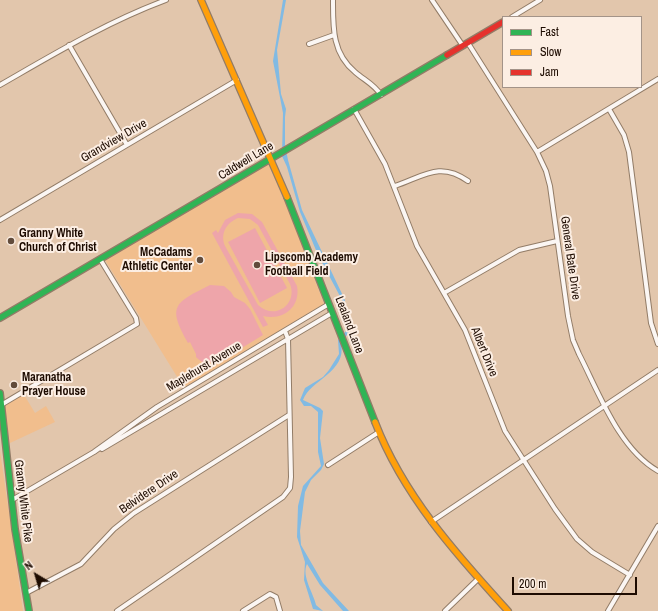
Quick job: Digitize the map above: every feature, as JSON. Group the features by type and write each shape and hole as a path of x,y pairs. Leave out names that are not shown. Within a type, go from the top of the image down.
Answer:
{"street":[{"path":"0,85 69,45 129,14 166,0"},
{"name":"Lealand Lane","path":"201,0 271,158 379,432 405,483 431,522 478,579 508,611"},
{"path":"333,0 334,35 340,53 357,74 371,83 380,95"},
{"path":"432,0 463,46"},
{"path":"514,16 540,0"},
{"name":"Caldwell Lane","path":"0,318 502,23"},
{"path":"309,44 334,35"},
{"name":"General Bate Drive","path":"468,42 537,152 549,182 568,316 573,340 626,444 643,461 658,471"},
{"path":"69,45 128,145"},
{"path":"537,152 658,79"},
{"name":"Grandview Drive","path":"0,220 237,80"},
{"path":"609,109 624,136 629,152 651,323 658,344"},
{"name":"Albert Drive","path":"354,110 379,151 395,186 415,241 465,330 505,431 577,539 592,552 630,575"},
{"path":"395,186 442,170 453,172 468,181"},
{"path":"444,293 519,250 557,241"},
{"path":"1,405 137,324 136,318 100,259"},
{"name":"Maplehurst Avenue","path":"12,500 94,452 157,407 329,304"},
{"name":"Maplehurst Avenue","path":"94,452 108,446 332,313"},
{"path":"117,611 283,497 290,488 288,339 285,331"},
{"path":"431,522 658,370"},
{"name":"Granny White Pike","path":"0,392 12,500 29,611"},
{"name":"Belvidere Drive","path":"26,593 78,566 114,529 134,513 289,415"},
{"path":"328,465 379,432"},
{"path":"608,611 658,526"},
{"path":"445,611 478,579"},
{"path":"243,611 268,594 272,594 276,598 280,611"}],"shaded area":[{"path":"270,162 324,304 184,388 105,260"},
{"path":"238,213 252,214 262,222 297,286 298,294 289,311 277,316 263,316 268,325 263,327 212,233 216,230 218,233 225,220","holes":["238,218 250,219 258,225 290,284 292,291 291,298 288,304 278,311 265,310 258,305 225,246 223,237 227,226"]},
{"name":"Lipscomb Academy Football Field","path":"255,228 287,288 260,303 228,242"},
{"path":"210,285 224,286 234,297 245,303 250,309 263,335 222,360 220,357 211,362 205,363 196,357 190,342 188,343 181,331 176,313 178,307 188,296"},
{"path":"23,393 35,413 46,406 55,422 10,443 4,406"},
{"path":"0,451 17,568 23,611 0,611"}],"water":[{"path":"283,0 286,0 277,50 281,94 286,109 285,145 288,160 302,210 344,298 345,315 350,327 350,330 341,344 339,362 307,393 303,400 323,411 320,438 324,464 321,470 311,480 305,492 300,531 301,545 323,583 349,611 343,611 320,585 307,564 306,574 308,585 316,605 323,611 313,609 304,580 305,562 297,537 298,506 303,486 321,466 318,452 318,412 311,406 304,406 300,400 305,388 323,377 329,370 339,354 338,340 347,330 342,319 342,300 318,255 300,212 287,167 282,156 283,113 273,61"}],"traffic: fast":[{"path":"0,318 447,55"},
{"path":"287,197 375,422"},
{"path":"0,393 15,529 29,611"}],"traffic: slow":[{"path":"201,0 287,197"},
{"path":"375,422 400,474 432,522 469,568 508,611"}],"traffic: jam":[{"path":"447,55 502,23"}],"place":[{"name":"Granny White Church of Christ","path":"11,241"},
{"name":"McCadams Athletic Center","path":"200,260"},
{"name":"Lipscomb Academy Football Field","path":"257,265"},
{"name":"Maranatha Prayer House","path":"14,385"}]}
